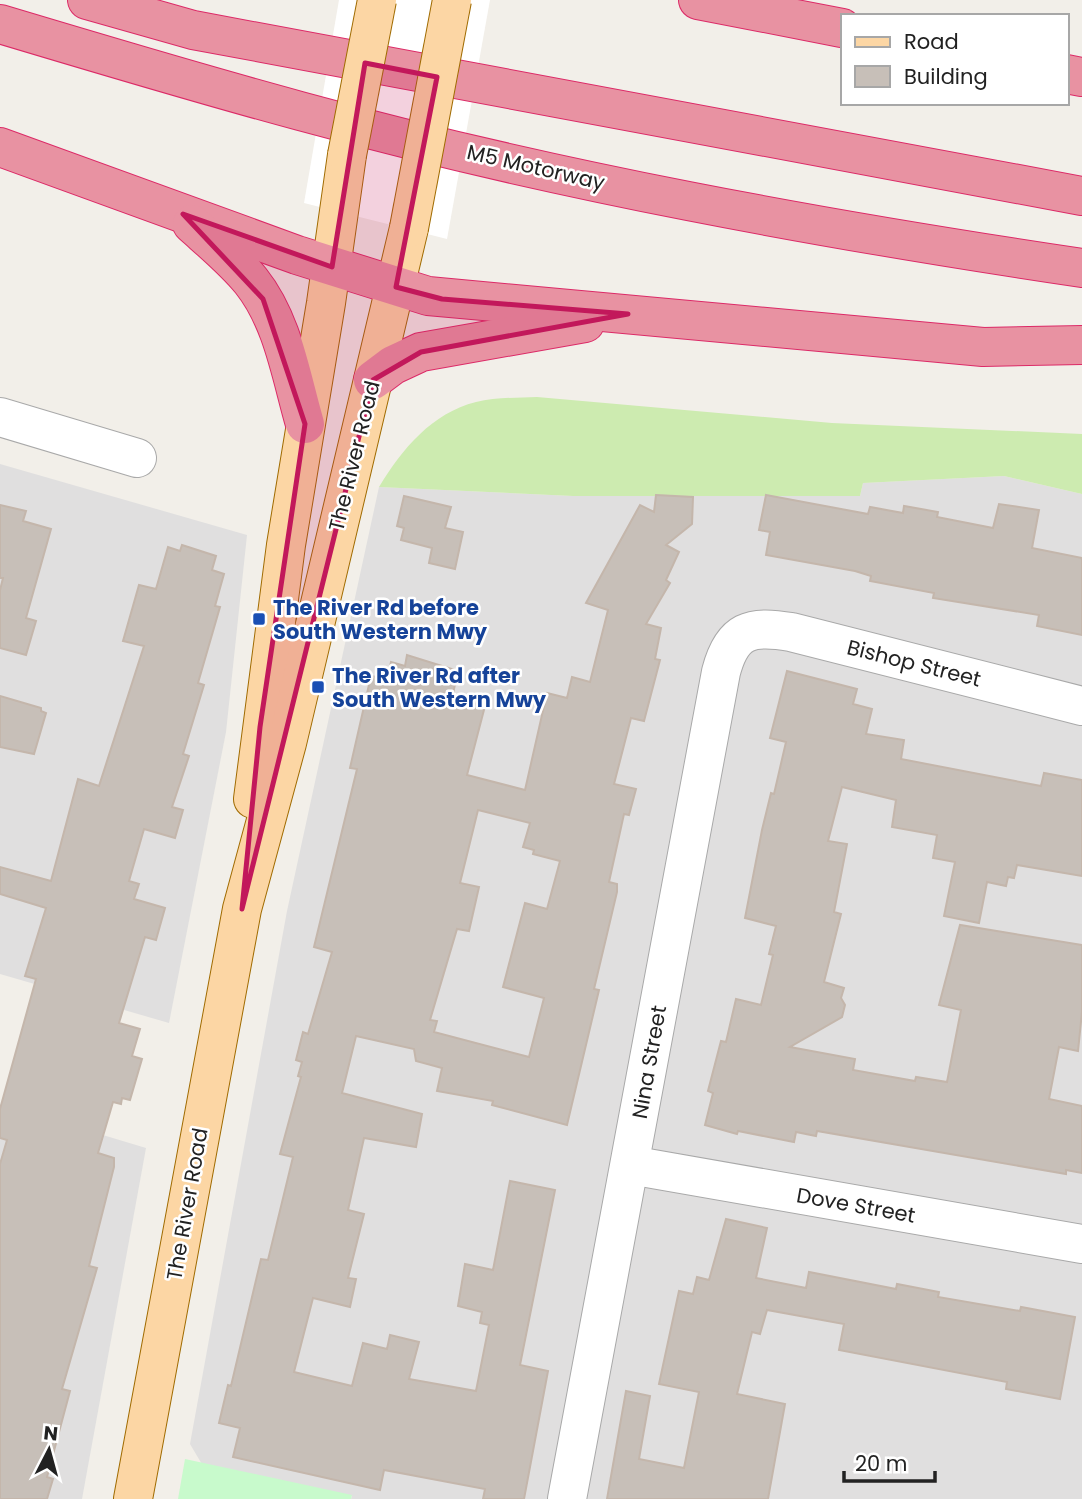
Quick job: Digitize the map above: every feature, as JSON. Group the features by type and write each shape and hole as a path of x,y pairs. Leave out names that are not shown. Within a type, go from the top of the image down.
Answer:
{"highway":[{"path":"87,0 193,30 1082,196"},
{"path":"698,0 841,28"},
{"name":"M5 Motorway","path":"0,24 302,112 521,164 827,227 1082,268"},
{"path":"0,147 332,267 442,299 983,347 1082,345"},
{"path":"183,214 251,280 264,299 278,330 305,424"},
{"path":"373,380 393,365 421,352 628,314"}],"main road":[{"name":"The River Road","path":"242,909 260,727 305,424 332,267 337,215 377,0"},
{"name":"The River Road","path":"133,1499 242,909 287,743 396,287 452,0"}],"street":[{"path":"0,417 137,458"},
{"name":"Bishop Street","path":"745,632 760,628 791,632 1082,706"},
{"name":"Nina Street","path":"567,1499 721,672 725,654 733,641 745,632"},
{"name":"Dove Street","path":"630,1165 1082,1244"}],"highlighted area":[{"path":"365,63 437,77 396,287 442,299 628,314 421,352 373,380 242,909 260,727 305,424 263,299 183,214 332,267"}],"shaded area":[{"path":"0,464 247,535 226,732 169,1023 0,974"},
{"path":"1004,476 1082,494 1082,1499 351,1499 352,1496 203,1466 190,1444 287,911 379,487 573,496 860,496 863,483"},
{"path":"0,1104 146,1148 82,1499 0,1499"}],"green space":[{"path":"537,397 832,423 1082,434 1082,494 1004,476 863,483 860,496 573,496 379,487 408,446 420,434 460,407 483,400"},
{"path":"185,1459 352,1495 351,1499 178,1499"}],"pier":[{"path":"339,0 490,0 447,239 304,203"}],"building":[{"path":"656,495 693,497 692,524 666,545 679,552 666,580 670,583 646,624 661,628 655,659 660,660 644,721 631,718 614,784 636,789 629,815 624,814 609,882 617,884 617,892 594,989 599,990 567,1125 492,1105 493,1101 437,1091 442,1068 416,1061 414,1049 356,1036 342,1093 422,1114 416,1147 364,1138 348,1210 364,1214 348,1278 356,1279 350,1307 313,1298 294,1372 352,1386 363,1343 387,1349 390,1335 419,1342 409,1379 476,1391 489,1325 480,1323 482,1312 458,1306 465,1264 493,1270 510,1181 555,1190 520,1365 548,1371 524,1499 483,1499 485,1489 384,1470 380,1490 233,1457 240,1428 219,1423 228,1385 231,1386 261,1259 268,1260 293,1157 280,1154 301,1077 298,1076 302,1062 296,1060 303,1032 308,1034 332,952 314,947 357,769 350,768 371,676 387,679 391,662 405,666 407,655 458,671 452,698 485,706 467,775 525,790 547,693 567,698 572,677 590,682 608,610 586,603 640,505 654,512","holes":["478,810 530,823 523,847 534,850 533,854 560,861 547,909 525,903 503,987 544,998 529,1057 434,1032 437,1021 430,1020 457,929 469,931 479,887 460,883"]},
{"path":"766,495 868,514 870,507 903,513 904,506 938,512 937,517 993,528 999,504 1039,510 1032,548 1082,558 1082,635 1037,626 1039,615 933,598 934,593 870,581 871,576 855,571 766,555 770,532 759,530"},
{"path":"404,496 451,507 445,528 463,532 455,569 429,563 432,548 401,540 404,528 397,526"},
{"path":"0,505 26,511 23,521 51,529 26,618 36,621 26,655 0,648 0,590 3,578 0,578"},
{"path":"182,545 216,556 212,570 224,574 215,606 220,607 198,683 204,685 183,754 189,756 172,807 183,810 175,838 144,829 129,881 139,884 134,899 165,908 156,940 145,937 119,1023 140,1029 132,1056 142,1059 130,1100 122,1098 121,1104 113,1102 98,1153 114,1158 114,1167 89,1266 97,1268 62,1389 70,1391 47,1477 53,1479 47,1499 0,1499 0,1164 7,1140 0,1138 0,1109 36,979 25,976 46,908 0,894 0,867 51,881 78,779 99,786 144,646 123,641 139,585 156,589 168,547 180,551"},
{"path":"787,671 857,689 853,704 872,709 866,734 904,740 901,759 1041,786 1044,773 1082,780 1082,876 1017,865 1014,878 1008,877 1006,886 987,882 979,923 944,916 955,862 933,858 937,835 892,827 896,800 842,787 828,841 847,844 834,912 841,914 824,982 844,988 841,998 845,1005 842,1017 790,1047 855,1059 853,1070 915,1081 916,1077 947,1082 961,1010 939,1005 960,925 1082,945 1082,1012 1078,1051 1059,1047 1049,1099 1082,1106 1082,1173 1066,1170 1066,1174 817,1131 816,1136 796,1132 794,1142 738,1131 737,1134 705,1125 713,1093 708,1091 721,1041 726,1042 736,999 761,1005 773,955 769,954 776,926 745,918 762,830 771,793 774,794 786,742 770,738"},
{"path":"0,696 41,708 41,711 46,713 34,754 0,747"},
{"path":"726,1219 767,1228 756,1278 806,1288 809,1272 896,1289 897,1284 939,1292 938,1297 1020,1311 1021,1307 1075,1317 1060,1399 1006,1389 1007,1382 839,1350 844,1324 767,1310 760,1334 752,1332 737,1394 785,1404 768,1499 607,1499 626,1391 650,1396 639,1459 684,1468 699,1392 659,1384 679,1291 693,1294 697,1277 709,1280"}],"place":[{"name":"The River Rd before South Western Mwy","path":"259,619"},
{"name":"The River Rd after South Western Mwy","path":"318,687"}]}
